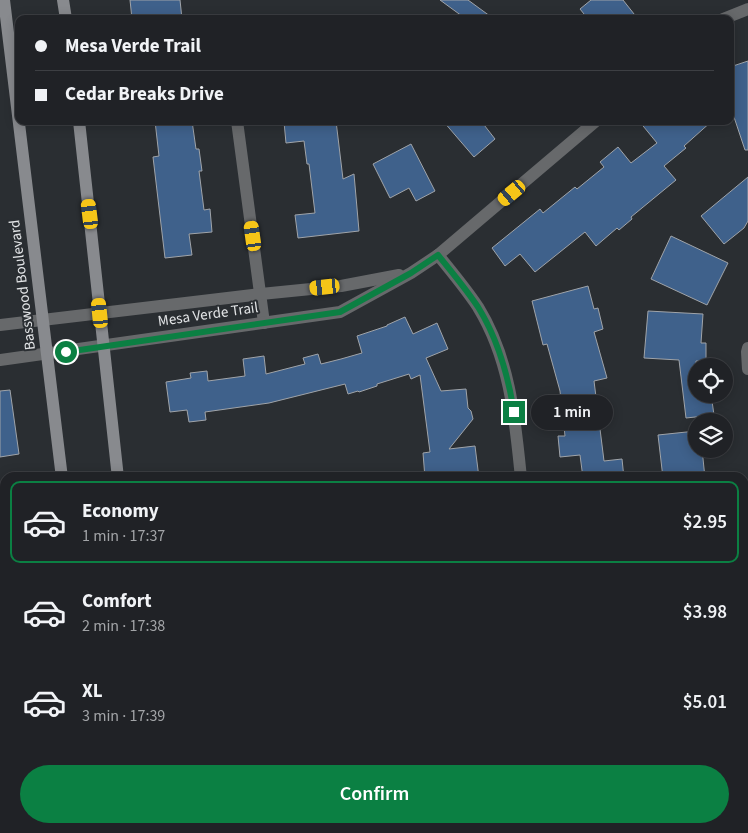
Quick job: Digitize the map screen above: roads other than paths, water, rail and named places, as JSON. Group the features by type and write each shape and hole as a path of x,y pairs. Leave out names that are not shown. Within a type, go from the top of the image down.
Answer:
{"main road":[{"name":"Basswood Boulevard","path":"4,0 15,90"},
{"path":"64,0 66,15"},
{"name":"Basswood Boulevard","path":"19,125 61,472"},
{"path":"79,125 117,472"}],"street":[{"path":"733,15 748,9"},
{"path":"239,125 264,323"},
{"name":"Mesa Verde Trail","path":"0,360 340,312 411,273 438,255 583,126"},
{"path":"438,255 478,307 500,354 511,394 520,472"},
{"name":"Mesa Verde Trail","path":"0,325 341,286 411,273"},
{"path":"748,348 748,369"}]}
